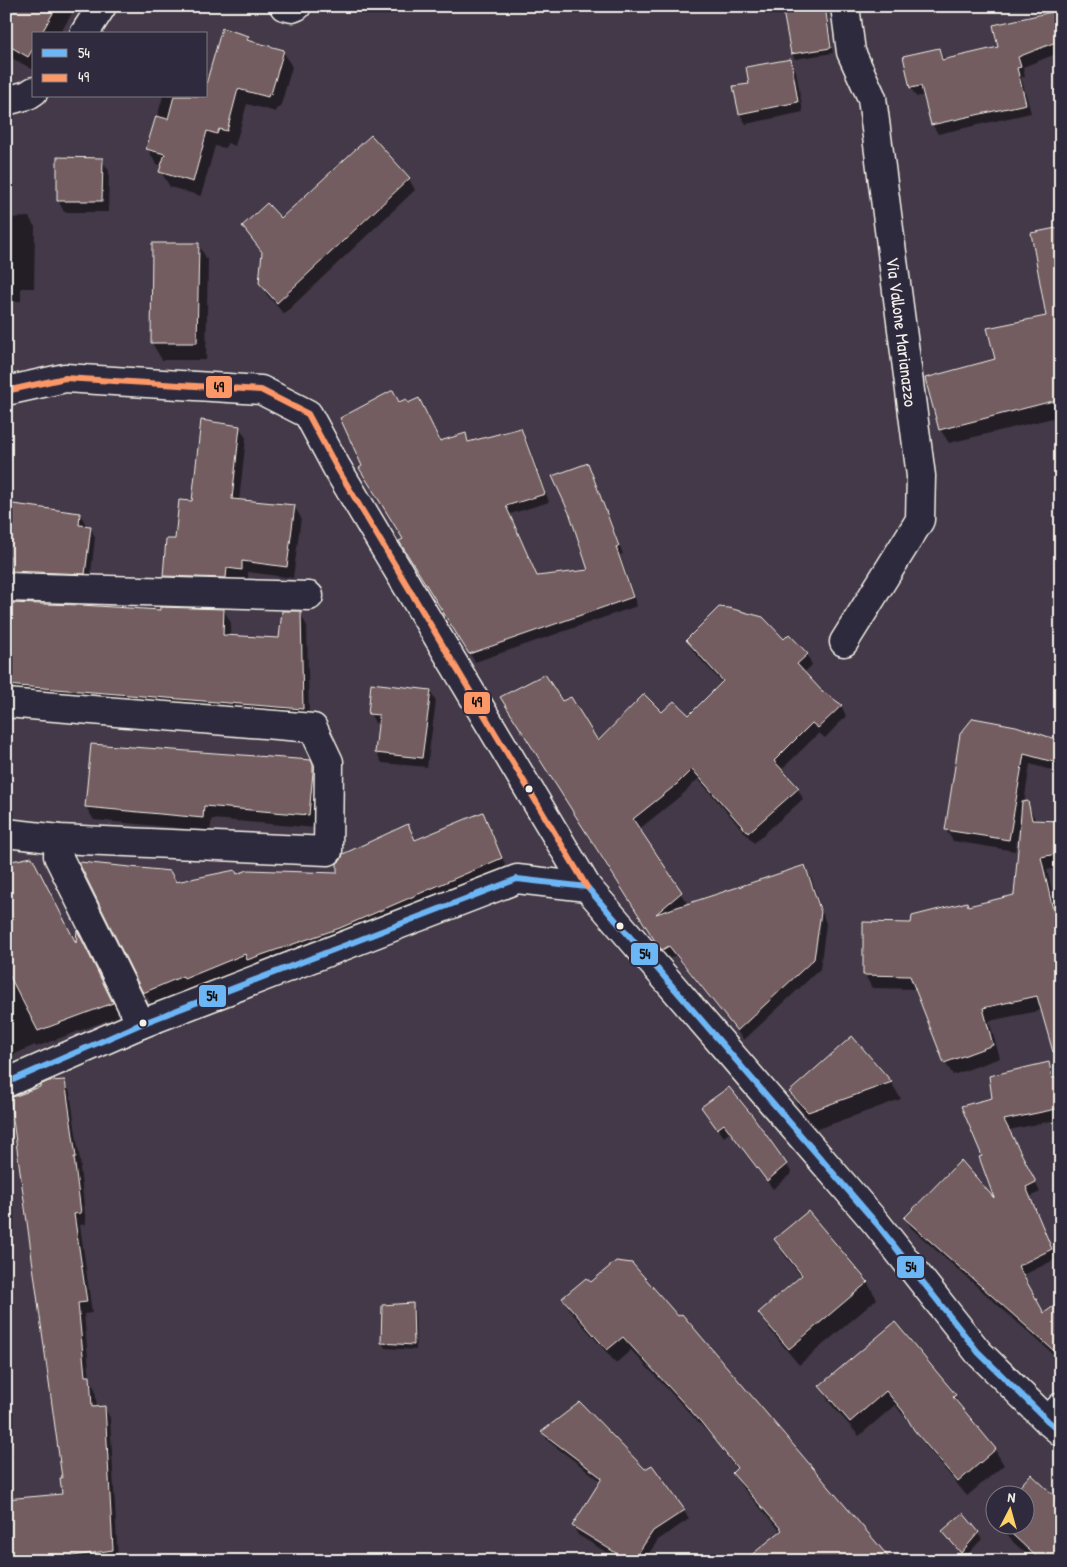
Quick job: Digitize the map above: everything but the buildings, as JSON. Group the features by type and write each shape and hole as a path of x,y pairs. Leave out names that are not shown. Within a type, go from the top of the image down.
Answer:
{"street":[{"path":"85,32 102,6"},
{"path":"284,6 297,6"},
{"name":"Via Vallone Marianazzo","path":"844,642 920,520 921,476 872,98 851,52 845,6"},
{"path":"6,100 28,95 32,92"},
{"path":"6,391 65,378 261,390 308,414 337,468 587,887 877,1224 978,1352 1056,1420"},
{"path":"6,587 309,596"},
{"path":"6,703 313,728 329,762 328,851 59,840 6,833"},
{"path":"59,840 58,856 141,1024"},
{"path":"6,1083 141,1024 517,879 587,887"}],"transit line":[{"name":"49","path":"6,391 65,378 261,390 308,414 337,468 587,887"},
{"name":"54","path":"6,1083 141,1024 517,879 587,887 877,1224 978,1352 1061,1432"}]}
